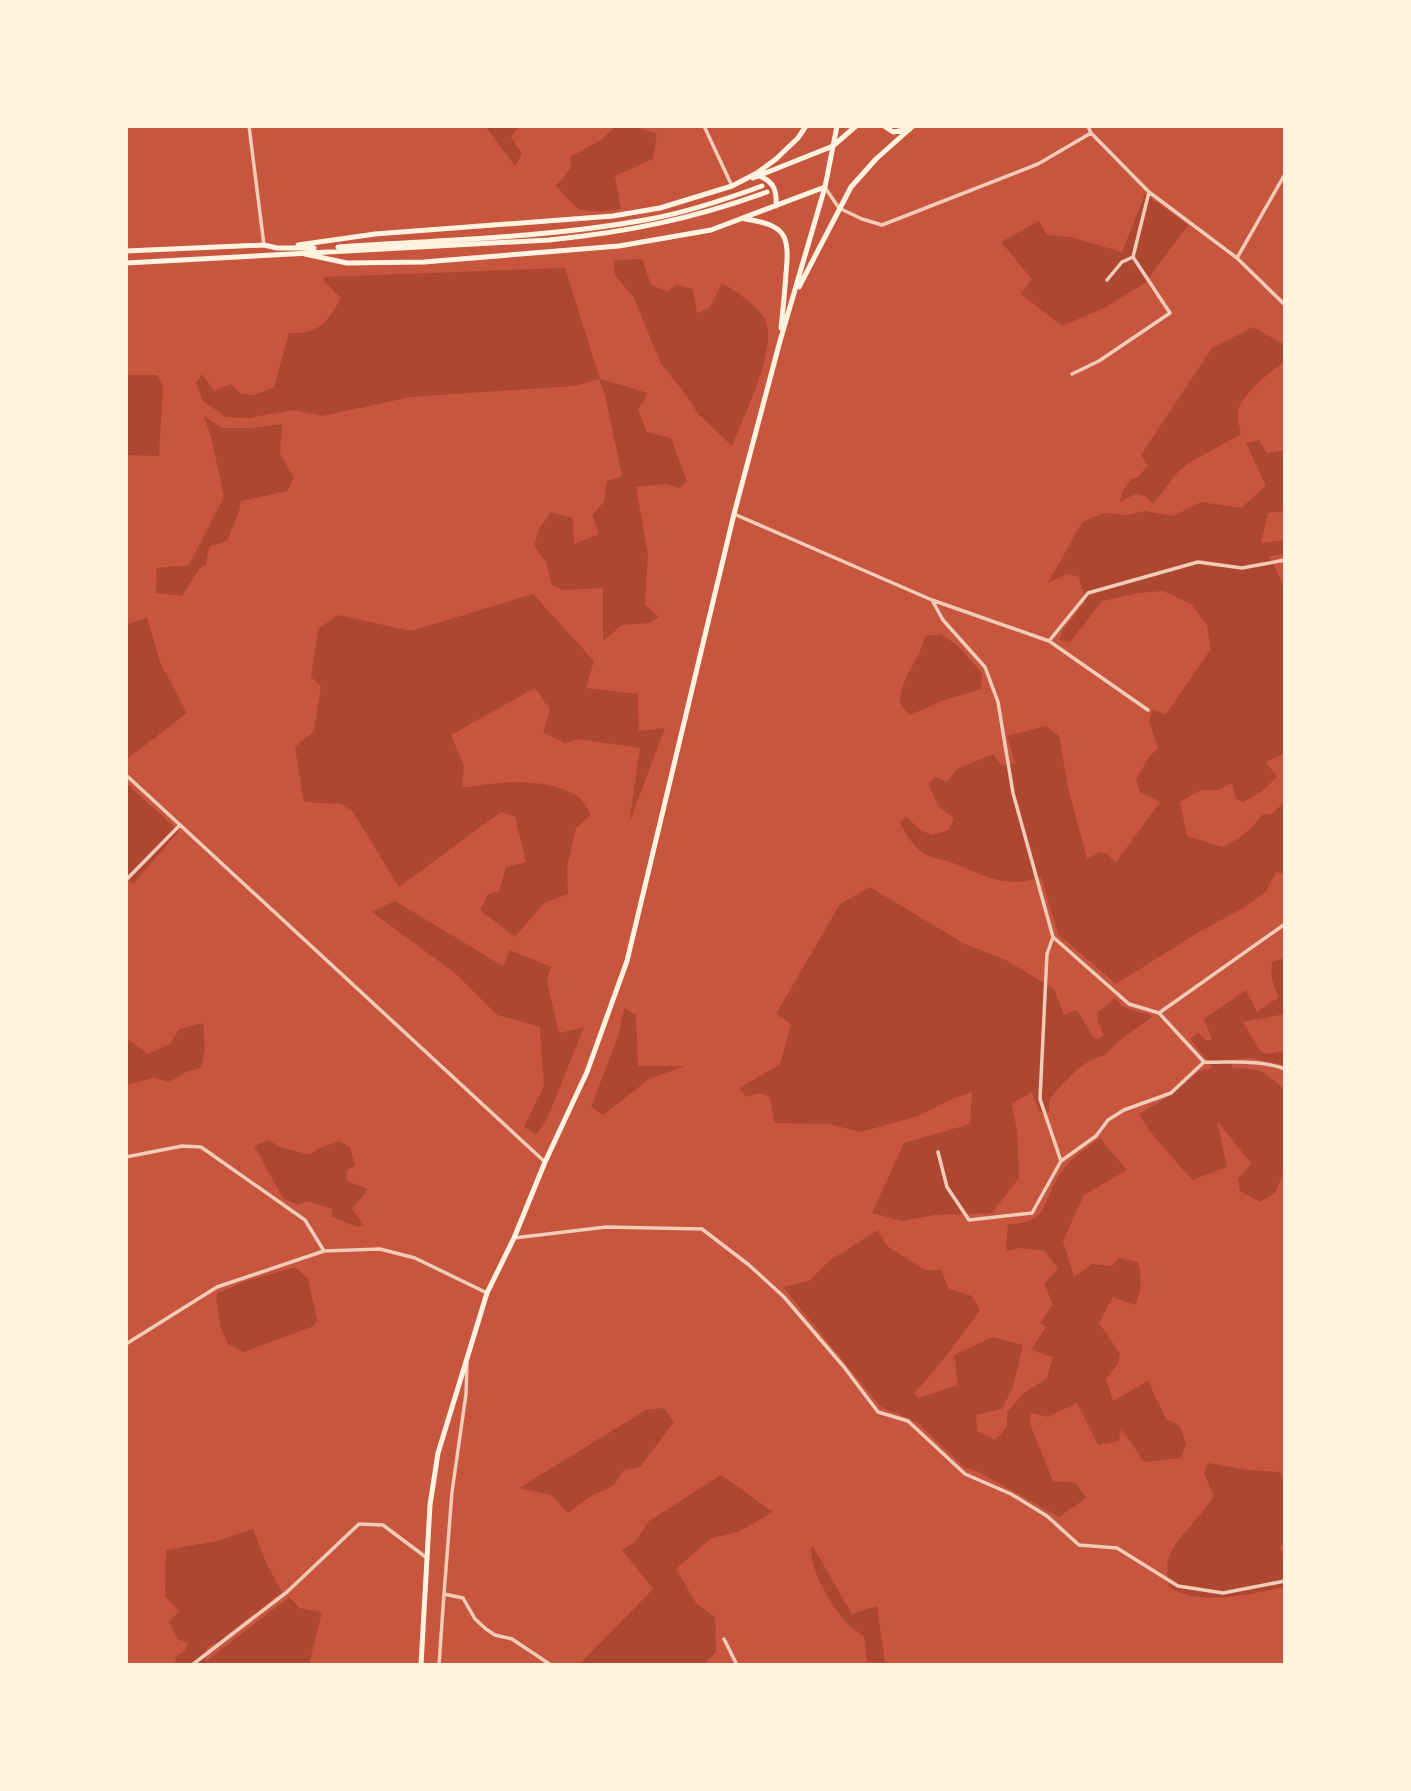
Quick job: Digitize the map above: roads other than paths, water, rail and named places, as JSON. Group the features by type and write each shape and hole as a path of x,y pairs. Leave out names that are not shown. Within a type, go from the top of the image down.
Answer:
{"main road":[{"path":"732,186 776,159 798,138 806,126"},
{"path":"421,1665 430,1505 438,1453 487,1293 587,1072 627,961 734,514 825,187 837,126"},
{"path":"277,248 375,233 613,216 660,208 732,186 833,146 856,126"},
{"path":"884,126 892,132 912,128"},
{"path":"793,299 851,187 876,159 912,128"},
{"path":"759,176 768,179 775,188 776,206"},
{"path":"126,251 264,245 277,248 318,248 565,232 648,220 720,201 762,186"},
{"path":"298,252 347,263 424,262 619,246 711,230 825,187"},
{"path":"126,263 499,243 605,234 687,218 767,192"},
{"path":"742,218 761,221 778,229 789,248 780,341"}],"street":[{"path":"249,126 264,245"},
{"path":"704,126 732,186"},
{"path":"1088,126 1091,133 1149,192 1237,258 1285,305"},
{"path":"825,187 839,208 882,225 1038,164 1091,133"},
{"path":"1237,258 1285,174"},
{"path":"1072,374 1099,361 1170,313 1133,257 1149,192"},
{"path":"1107,280 1122,262 1133,257"},
{"path":"734,514 932,600 1049,641 1148,710"},
{"path":"1049,641 1088,593 1198,562 1242,568 1285,560"},
{"path":"932,600 943,620 985,667 998,702 1013,793 1053,937 1088,971 1129,1004 1159,1013 1204,1062"},
{"path":"126,775 545,1162"},
{"path":"126,880 180,825"},
{"path":"1159,1013 1285,924"},
{"path":"1053,937 1047,954 1040,1099 1061,1161"},
{"path":"938,1152 947,1187 969,1220 1032,1213 1061,1161 1096,1136 1108,1120 1171,1093 1204,1062 1245,1061 1273,1064 1285,1069"},
{"path":"126,1157 183,1146 201,1147 305,1220 324,1251"},
{"path":"514,1238 606,1227 702,1229 785,1297 878,1412 908,1421 965,1474 1011,1494 1047,1516 1079,1545 1117,1548 1178,1586 1223,1593 1285,1581"},
{"path":"126,1344 217,1287 324,1251 380,1249 415,1258 487,1293"},
{"path":"439,1665 452,1492 466,1394 468,1354"},
{"path":"192,1665 287,1592 359,1524 383,1525 427,1558"},
{"path":"444,1594 463,1598 475,1619 486,1629 495,1635 512,1639 551,1665"},
{"path":"724,1639 737,1665"}]}
